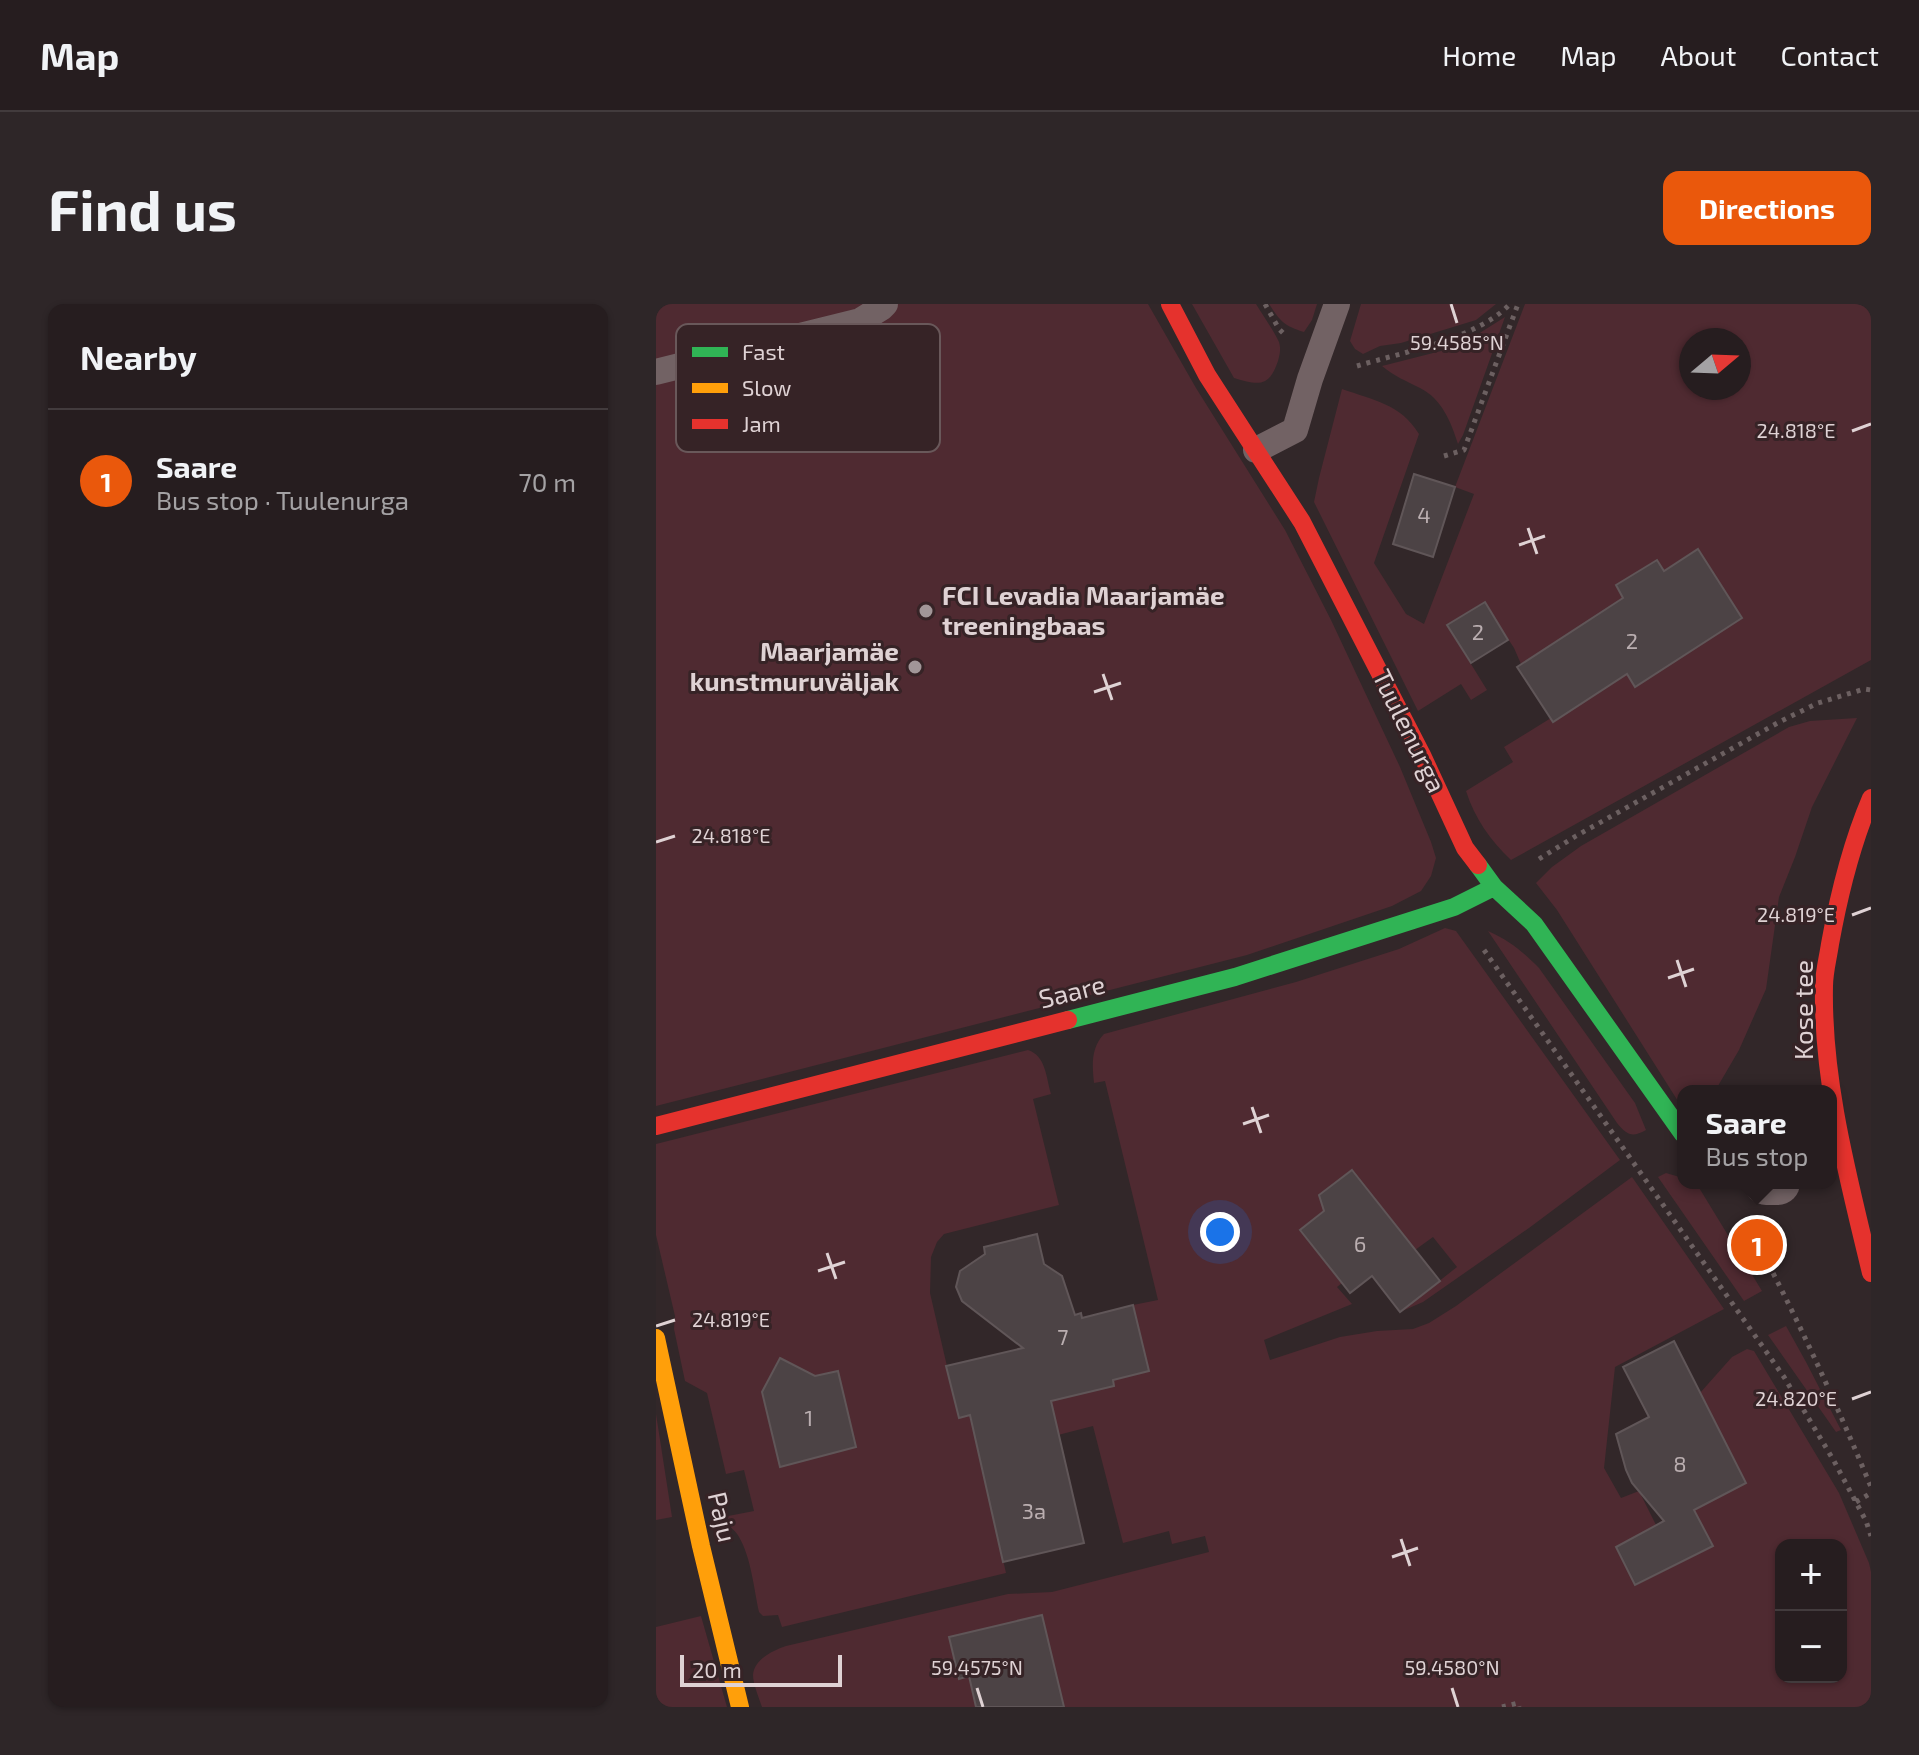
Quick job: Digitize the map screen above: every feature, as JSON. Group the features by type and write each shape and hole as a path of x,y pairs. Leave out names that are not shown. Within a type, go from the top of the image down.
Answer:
{"street":[{"name":"Tuulenurga","path":"1170,304 1207,375 1302,522 1422,755 1465,848 1494,887 1534,924 1677,1126"},
{"name":"Kose tee","path":"1831,1085 1824,986 1836,907 1858,827 1871,798"},
{"name":"Saare","path":"656,1126 1235,977 1454,907 1494,887"},
{"name":"Kose tee","path":"1837,1152 1839,1173 1871,1273"},
{"name":"Paju","path":"656,1338 740,1707"}],"lane":[{"path":"848,324 860,321 885,304"},
{"path":"1256,450 1295,430 1337,304"},
{"path":"656,372 676,367"}],"path":[{"path":"1353,367 1453,338 1481,326 1501,314 1510,304"},
{"path":"1444,456 1464,450 1518,304"},
{"path":"1494,887 1576,836 1781,721 1818,703 1864,689 1871,690"},
{"path":"1454,907 1784,1377 1834,1461 1871,1536"},
{"path":"1747,1228 1772,1270 1871,1487"},
{"path":"1856,1502 1871,1493"},
{"path":"1502,1707 1518,1706"}],"shaded area":[{"name":"Maarjamäe kunstmuruväljak","path":"656,304 1148,304 1196,388 1285,530 1331,620 1400,767 1431,842 1436,858 1431,876 1421,891 1392,906 1247,955 656,1106"},
{"path":"1192,304 1256,304 1280,345 1278,361 1271,376 1256,383 1234,378"},
{"path":"1269,304 1317,304 1304,332 1283,322"},
{"path":"1361,304 1496,304 1476,320 1401,343 1380,346 1363,354 1350,341"},
{"path":"1525,304 1857,304 1871,308 1871,660 1511,860 1484,828 1466,791 1513,762 1504,747 1551,718 1553,722 1627,674 1635,687 1742,617 1698,549 1663,571 1616,585 1623,598 1521,664 1484,602 1447,625 1487,690 1471,700 1461,684 1418,711 1314,502 1342,389 1395,409 1419,434 1374,563 1406,614 1424,624 1474,494 1455,487"},
{"path":"1505,317 1458,444 1449,420 1434,398 1382,366 1467,341"},
{"path":"1857,718 1812,807 1779,897 1766,989 1739,1050 1719,1085 1677,1085 1677,1100 1557,910 1536,883 1581,846 1789,727 1810,721"},
{"path":"1445,928 1456,931 1620,1160 1423,1302 1400,1312 1457,1267 1433,1237 1415,1250 1351,1170 1320,1195 1324,1211 1300,1230 1342,1283 1337,1287 1352,1304 1264,1340 1270,1360 1340,1337 1413,1329 1429,1323 1632,1177 1724,1309 1615,1367 1604,1468 1621,1498 1639,1491 1656,1525 1616,1547 1636,1585 1713,1546 1694,1510 1746,1483 1700,1393 1732,1357 1747,1349 1754,1351 1839,1493 1869,1563 1871,1707 762,1707 754,1683 754,1669 765,1656 786,1646 1008,1594 1052,1592 1209,1552 1205,1536 1172,1544 1169,1531 1123,1543 1093,1426 1058,1435 985,1479 1006,1573 782,1627 778,1615 763,1616 759,1612 743,1545 723,1517 754,1511 744,1470 726,1474 707,1393 685,1381 674,1329 675,1316 656,1235 656,1144 1028,1050 1034,1053 1044,1068 1051,1094 1033,1099 1059,1205 944,1234 931,1257 930,1293 959,1418 1022,1402 1023,1408 1114,1386 1133,1305 1158,1300 1105,1081 1094,1083 1093,1057 1097,1045 1104,1034 1296,982 1399,949"},
{"path":"1488,931 1515,947 1539,968 1635,1103 1646,1130 1630,1134 1617,1123"},
{"path":"1666,1173 1677,1176 1677,1189 1700,1189 1762,1291 1744,1301 1658,1177"},
{"path":"1786,1326 1841,1430 1836,1432 1768,1335"},
{"path":"656,1414 672,1517 656,1520"},
{"path":"701,1616 727,1707 656,1707 656,1627"}],"building":[{"path":"1414,474 1455,487 1433,557 1393,544"},
{"path":"1698,549 1742,618 1635,687 1627,674 1553,722 1517,667 1623,598 1616,585 1657,560 1664,571"},
{"path":"1485,602 1508,640 1471,663 1447,625"},
{"path":"1352,1170 1440,1281 1400,1312 1372,1276 1350,1293 1300,1230 1324,1211 1319,1195"},
{"path":"1037,1234 1044,1264 1062,1276 1075,1315 1081,1313 1082,1318 1133,1305 1149,1371 1113,1380 1114,1386 1051,1401 1084,1543 1003,1562 970,1415 959,1418 946,1366 1023,1348 962,1301 956,1287 960,1271 985,1254 984,1247"},
{"path":"1674,1341 1746,1483 1694,1510 1713,1546 1635,1585 1616,1547 1664,1521 1632,1483 1616,1434 1649,1417 1623,1367"},
{"path":"780,1358 815,1376 838,1371 856,1447 780,1467 762,1392"},
{"path":"1042,1615 1064,1707 976,1707 969,1676 959,1679 949,1637"}],"traffic: fast":[{"path":"1478,865 1494,887 1534,924 1677,1126"},
{"path":"1068,1020 1235,977 1454,907 1494,887"}],"traffic: slow":[{"path":"656,1338 740,1707"}],"traffic: jam":[{"path":"1170,304 1207,375 1302,522 1422,755 1465,848 1478,865"},
{"path":"1831,1085 1825,1022 1825,970 1842,888 1871,798"},
{"path":"656,1126 1068,1020"},
{"path":"1837,1121 1871,1273"}],"place":[{"name":"FCI Levadia Maarjamäe treeningbaas","path":"926,611"},
{"name":"Maarjamäe kunstmuruväljak","path":"915,667"},
{"name":"Saare","path":"1757,1245"}]}
